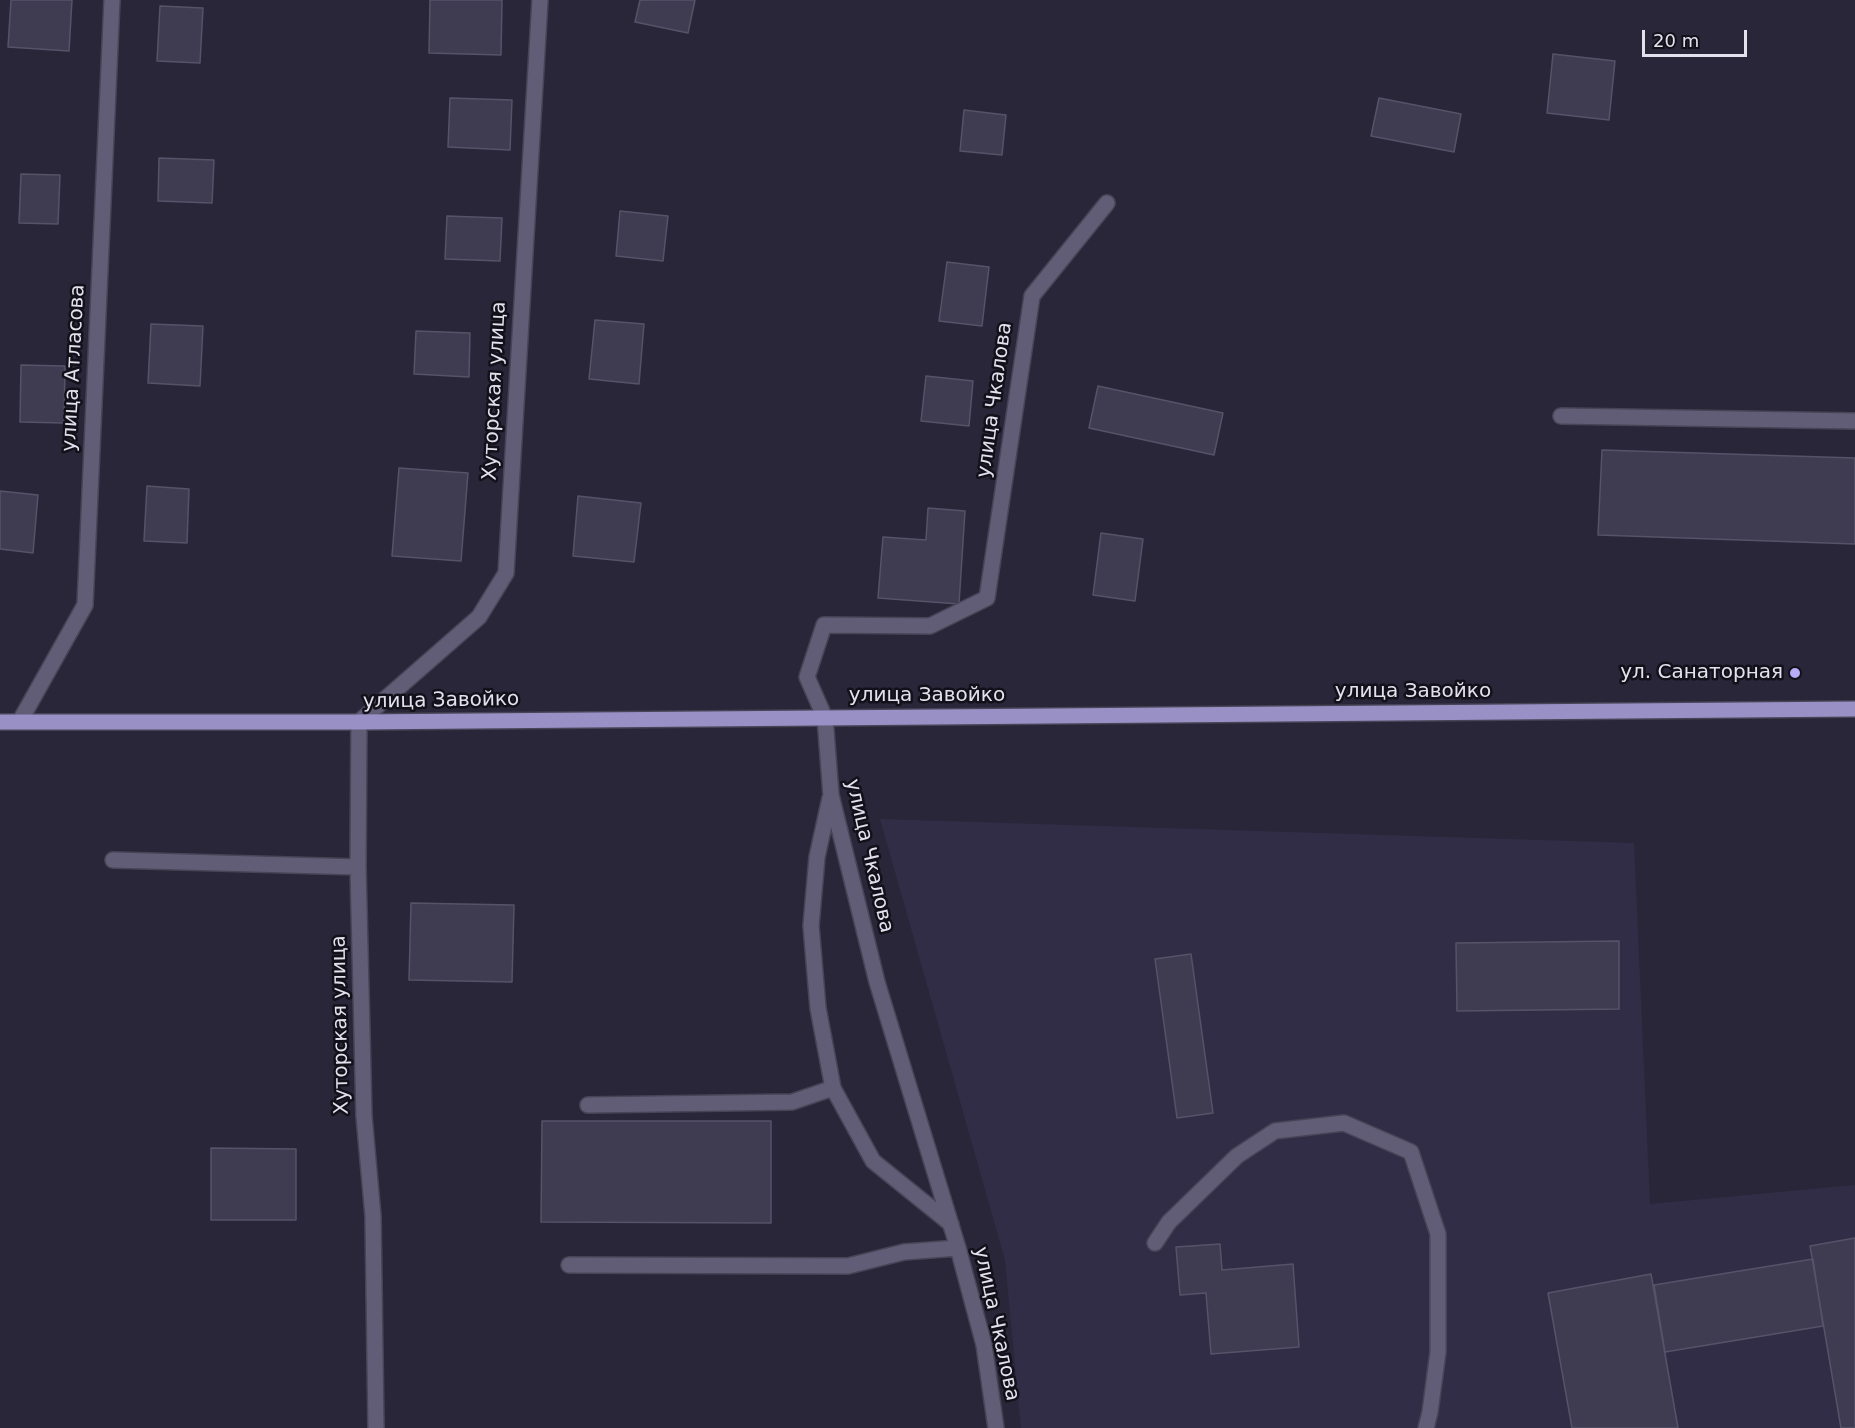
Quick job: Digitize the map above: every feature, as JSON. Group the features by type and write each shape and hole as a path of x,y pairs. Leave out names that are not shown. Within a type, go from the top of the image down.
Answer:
{"main road":[{"name":"улица Завойко","path":"0,722 359,723 1855,709"}],"street":[{"name":"улица Атласова","path":"20,721 85,605 112,0"},
{"name":"Хуторская улица","path":"376,1428 373,1216 364,1116 358,867 359,723 479,617 506,573 540,0"},
{"name":"улица Чкалова","path":"996,1428 984,1346 951,1224 877,982 831,795 825,718 807,677 824,625 930,626 987,598 1032,296 1107,203"},
{"path":"1561,416 1855,421"},
{"path":"831,795 817,856 811,926 818,1008 833,1088 873,1161 951,1224"},
{"path":"113,860 358,867"},
{"path":"588,1105 792,1102 833,1088"},
{"path":"1155,1244 1169,1222 1237,1156 1275,1131 1344,1123 1412,1152 1438,1234 1438,1352 1426,1428"},
{"path":"569,1265 848,1266 904,1252 958,1248"},
{"path":"1430,1412 1433,1428"}],"shaded area":[{"path":"880,819 1634,843 1650,1204 1855,1185 1855,1428 1021,1428 1005,1260"}],"building":[{"path":"11,0 72,0 69,51 8,47"},
{"path":"430,0 502,0 501,55 429,53"},
{"path":"640,0 695,0 688,33 635,22"},
{"path":"160,6 203,8 200,63 157,61"},
{"path":"1553,54 1615,61 1609,120 1547,113"},
{"path":"450,98 512,100 510,150 448,147"},
{"path":"1379,98 1461,114 1454,152 1371,136"},
{"path":"964,110 1006,115 1002,155 960,151"},
{"path":"159,158 214,160 212,203 158,201"},
{"path":"21,174 60,175 58,224 19,223"},
{"path":"620,211 668,216 663,261 616,256"},
{"path":"447,216 502,218 500,261 445,259"},
{"path":"947,262 989,267 982,326 939,321"},
{"path":"595,320 644,324 639,384 589,379"},
{"path":"151,324 203,326 200,386 148,383"},
{"path":"416,331 470,333 469,377 414,374"},
{"path":"21,365 65,366 64,423 20,422"},
{"path":"926,376 973,381 969,426 921,421"},
{"path":"1098,386 1223,413 1214,455 1089,428"},
{"path":"1602,450 1855,458 1855,544 1598,535"},
{"path":"399,468 468,473 461,561 392,556"},
{"path":"147,486 189,489 187,543 144,541"},
{"path":"0,491 38,495 33,553 0,549"},
{"path":"578,496 641,503 634,562 573,556"},
{"path":"928,508 965,511 959,604 878,598 883,537 926,540"},
{"path":"1101,533 1143,539 1135,601 1093,595"},
{"path":"411,903 514,905 512,982 409,980"},
{"path":"1619,941 1619,1009 1457,1011 1456,943"},
{"path":"1191,954 1213,1113 1177,1118 1155,959"},
{"path":"542,1121 771,1121 771,1223 541,1222"},
{"path":"211,1148 296,1149 296,1220 211,1220"},
{"path":"1855,1238 1855,1428 1841,1428 1810,1246"},
{"path":"1220,1244 1222,1270 1293,1264 1299,1347 1211,1354 1206,1293 1180,1295 1176,1247"},
{"path":"1813,1259 1823,1326 1665,1352 1654,1285"},
{"path":"1651,1274 1678,1428 1572,1428 1548,1293"}],"place":[{"name":"ул. Санаторная","path":"1795,673"}]}
